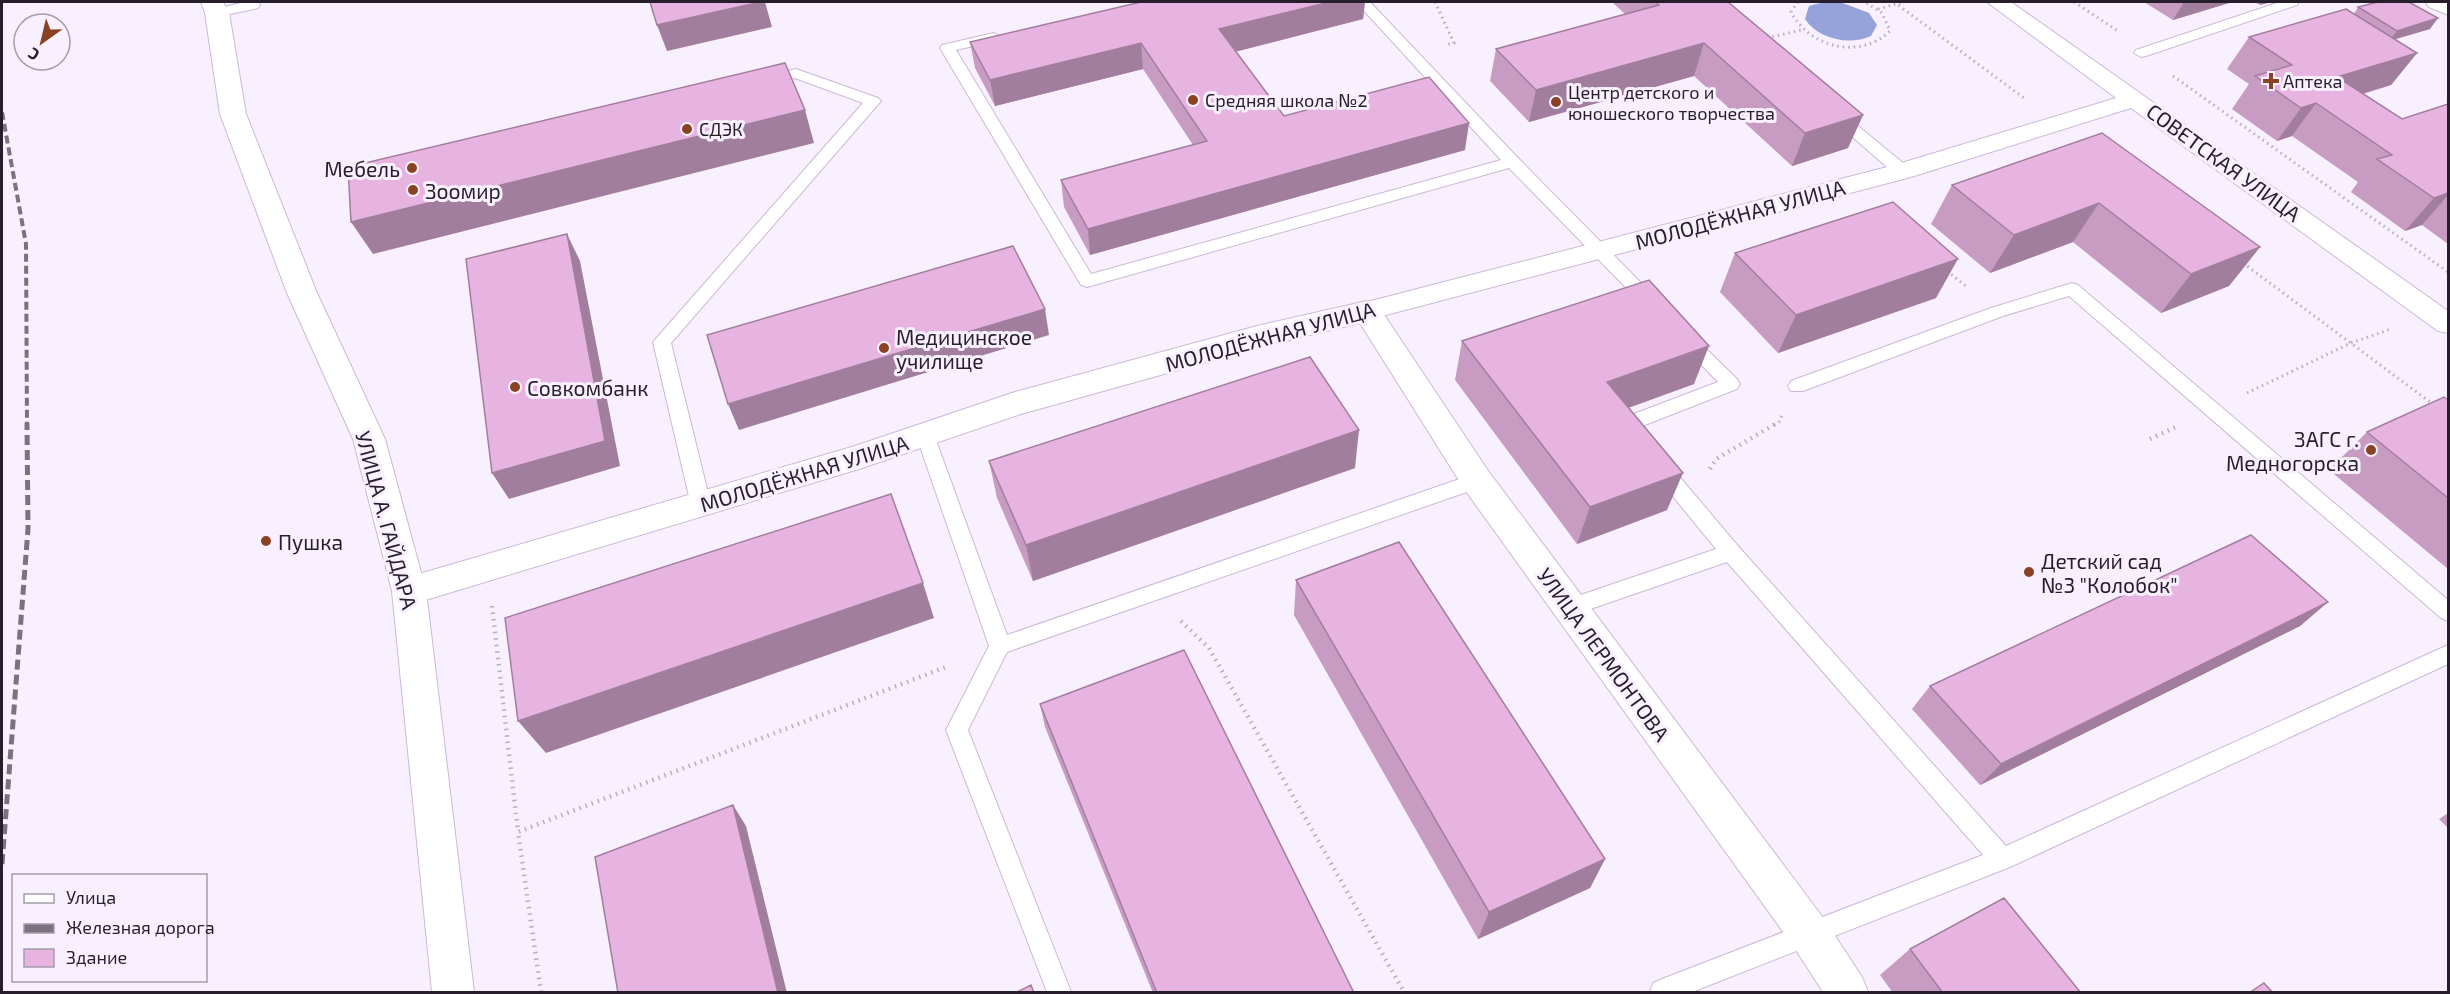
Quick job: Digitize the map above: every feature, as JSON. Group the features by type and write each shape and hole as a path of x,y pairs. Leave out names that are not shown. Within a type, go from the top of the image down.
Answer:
{"street":[{"name":"СОВЕТСКАЯ УЛИЦА","path":"1998,2 2448,324"},
{"path":"2437,2 2448,8"},
{"name":"УЛИЦА А. ГАЙДАРА","path":"214,7 233,114 302,293 369,439 409,591 453,993"},
{"name":"МОЛОДЁЖНАЯ УЛИЦА","path":"409,591 701,505 925,435 1015,404 1257,337 1367,311 1902,171 2136,99"},
{"name":"УЛИЦА ЛЕРМОНТОВА","path":"1367,311 1477,481 1809,933 1847,993"}],"lane":[{"path":"214,7 253,5 252,2"},
{"path":"1363,2 1512,162 1731,384 1625,425 1731,552 2002,859"},
{"path":"2141,53 2292,2"},
{"path":"1015,33 947,48 1087,281 1512,162"},
{"path":"701,505 662,342 873,101 796,73 751,84"},
{"path":"1821,103 1902,171"},
{"path":"1797,386 1997,312 2073,289 2214,408 2448,612"},
{"path":"925,435 1000,646"},
{"path":"1059,993 957,730 1000,646 1477,481"},
{"path":"1570,607 1731,552"},
{"path":"1662,993 1809,933 2002,859 2448,654"}],"path":[{"path":"1798,2 1791,12 1801,30 1813,38 1844,47 1874,45 1884,39 1890,31 1889,22 1878,9 1865,2"},
{"path":"1878,9 1896,2 1903,2"},
{"path":"1896,2 2058,123"},
{"path":"2074,2 2120,33"},
{"path":"1760,39 1801,30"},
{"path":"2141,53 2448,272"},
{"path":"2238,258 2440,409"},
{"path":"1944,268 1997,312"},
{"path":"2150,439 2351,344"},
{"path":"1690,504 1716,459 1779,422 1797,386"},
{"path":"488,568 518,832 541,993"},
{"path":"1152,594 1209,648 1404,993"},
{"path":"518,832 1000,646"}],"water":[{"path":"1824,2 1840,2 1869,13 1877,25 1871,36 1853,40 1835,39 1818,32 1805,19 1809,6"}],"building":[{"path":"650,2 761,2 657,25"},
{"path":"1141,2 1330,2 1219,29 1284,116 1429,77 1469,123 1088,229 1061,180 1207,141 1141,43 990,80 970,42"},
{"path":"1656,2 1728,2 1863,115 1805,133 1704,43 1536,90 1496,49 1659,5"},
{"path":"2378,2 2409,2 2438,18 2397,31 2358,7"},
{"path":"2346,9 2417,53 2337,77 2402,119 2448,104 2448,193 2434,198 2377,159 2392,155 2316,103 2301,108 2255,76 2292,65 2249,37"},
{"path":"785,63 805,110 351,222 348,167"},
{"path":"2102,133 2260,247 2191,274 2099,203 2014,235 1952,185"},
{"path":"1893,202 1958,259 1796,315 1735,253"},
{"path":"567,234 605,441 492,473 466,259"},
{"path":"1013,246 1045,309 728,404 707,335"},
{"path":"1649,280 1709,346 1607,382 1683,473 1590,507 1462,341"},
{"path":"1310,357 1359,430 1026,545 989,461"},
{"path":"2444,397 2448,400 2448,498 2367,432"},
{"path":"891,494 923,583 518,721 505,618"},
{"path":"2251,535 2328,602 2001,764 1930,686"},
{"path":"1399,542 1605,859 1489,912 1296,580"},
{"path":"1184,650 1354,993 1157,993 1040,704"},
{"path":"733,805 778,993 618,993 595,857"},
{"path":"2004,898 2081,993 1943,993 1910,949"},
{"path":"2264,983 2273,993 2249,993"},
{"path":"1031,985 1034,993 1015,993"}],"railway":[{"path":"2,112 26,244 27,425"},
{"path":"2,864 28,529 27,423"}],"place":[{"name":"Аптека","path":"2271,81"},
{"name":"Средняя школа №2","path":"1193,100"},
{"name":"Центр детского и юношеского творчества","path":"1556,102"},
{"name":"СДЭК","path":"687,129"},
{"name":"Мебель","path":"412,168"},
{"name":"Зоомир","path":"413,190"},
{"name":"Медицинское училище","path":"884,348"},
{"name":"Совкомбанк","path":"515,387"},
{"name":"ЗАГС г. Медногорска","path":"2371,450"},
{"name":"Пушка","path":"266,541"},
{"name":"Детский сад №3 \"Колобок\"","path":"2029,572"}]}
